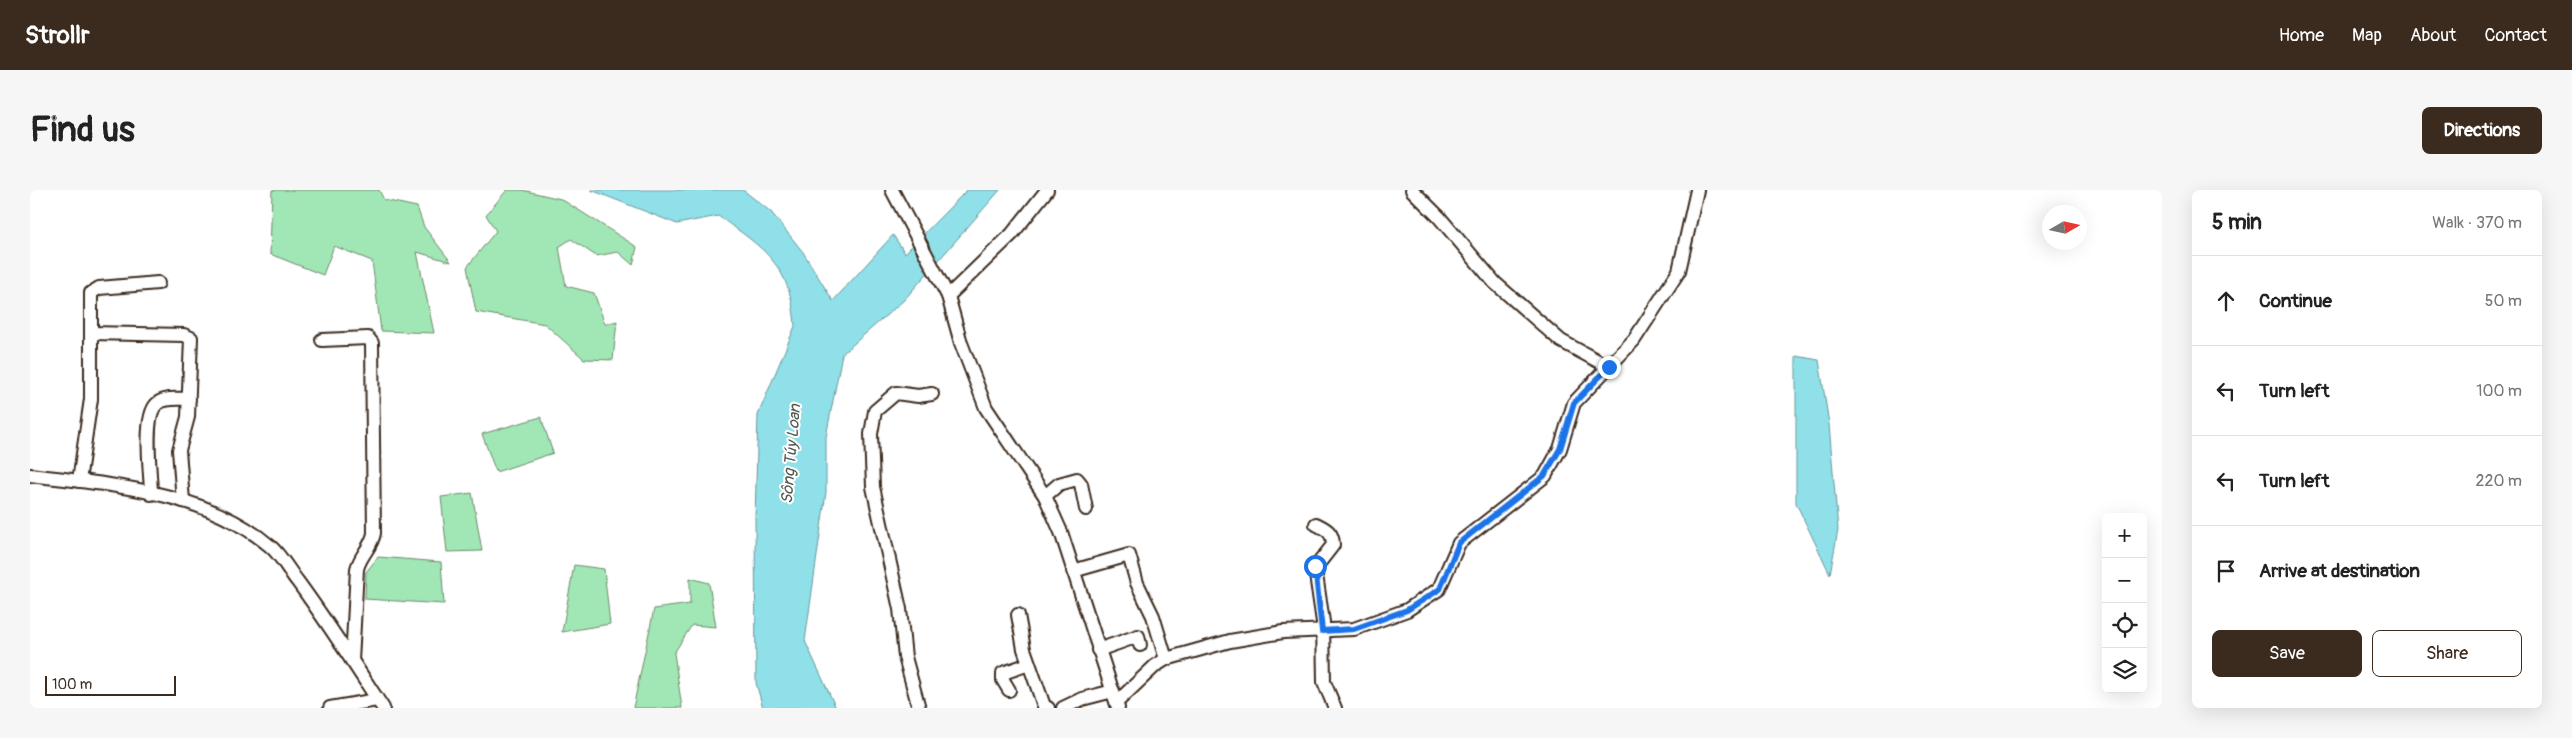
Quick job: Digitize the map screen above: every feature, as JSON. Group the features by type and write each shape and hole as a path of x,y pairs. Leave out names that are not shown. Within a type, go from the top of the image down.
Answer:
{"street":[{"path":"948,296 1012,234 1047,190"},
{"path":"1412,190 1439,216 1495,283 1561,340 1609,367"},
{"path":"1063,708 1082,699 1116,701 1155,666 1166,659 1230,641 1283,632 1354,629 1407,610 1440,589 1459,543 1544,476 1560,449 1574,403 1634,340 1680,271 1697,190"},
{"path":"894,193 948,296 961,342 986,408 1045,496 1061,532 1116,701"},
{"path":"80,481 91,399 89,301 92,290 158,284"},
{"path":"91,333 188,336 191,338 188,417 179,450 183,501"},
{"path":"322,340 368,338 372,343 374,534 373,542 360,560 357,569 352,661"},
{"path":"919,708 905,657 900,609 873,487 871,434 875,411 896,393 918,396 932,394"},
{"path":"151,494 149,424 152,410 165,400 189,399"},
{"path":"1045,496 1060,484 1078,475 1086,509"},
{"path":"30,476 80,481 151,494 202,506 235,522 272,547 380,704 330,708"},
{"path":"1316,524 1328,530 1333,541 1333,545 1315,566 1322,631 1324,682 1335,708"},
{"path":"1073,571 1129,555 1137,583 1153,616 1166,659"},
{"path":"1018,615 1029,664 1044,706 1048,708"},
{"path":"1098,650 1138,636 1140,645"},
{"path":"1010,690 1003,680 1003,673 1029,664"}],"green space":[{"path":"272,190 379,190 384,200 417,207 424,227 451,262 417,252 434,333 381,331 372,261 334,246 323,275 270,254"},
{"path":"507,190 522,190 561,199 637,247 633,265 618,252 596,256 571,239 559,247 566,286 594,293 605,324 617,321 613,360 584,359 545,324 476,312 467,267 496,231 486,215"},
{"path":"541,417 553,453 496,472 482,434"},
{"path":"472,493 482,551 447,552 441,497"},
{"path":"378,557 441,562 444,604 365,599 366,572"},
{"path":"574,565 604,569 610,624 562,632"},
{"path":"690,578 709,583 716,627 692,625 674,653 682,708 633,708 654,609 690,604"}],"water":[{"name":"Sông Túy Loan","path":"591,190 743,190 771,212 803,252 833,301 893,235 905,253 967,190 1000,190 904,300 842,354 826,437 826,492 805,641 836,708 763,708 756,683 755,517 758,415 795,326 788,288 781,273 762,249 718,216 677,224"},
{"path":"1796,356 1819,360 1829,424 1838,530 1830,574 1796,503"}],"route":[{"path":"1315,566 1322,631 1354,629 1407,610 1440,589 1459,543 1544,476 1560,449 1574,403 1609,367"}]}
